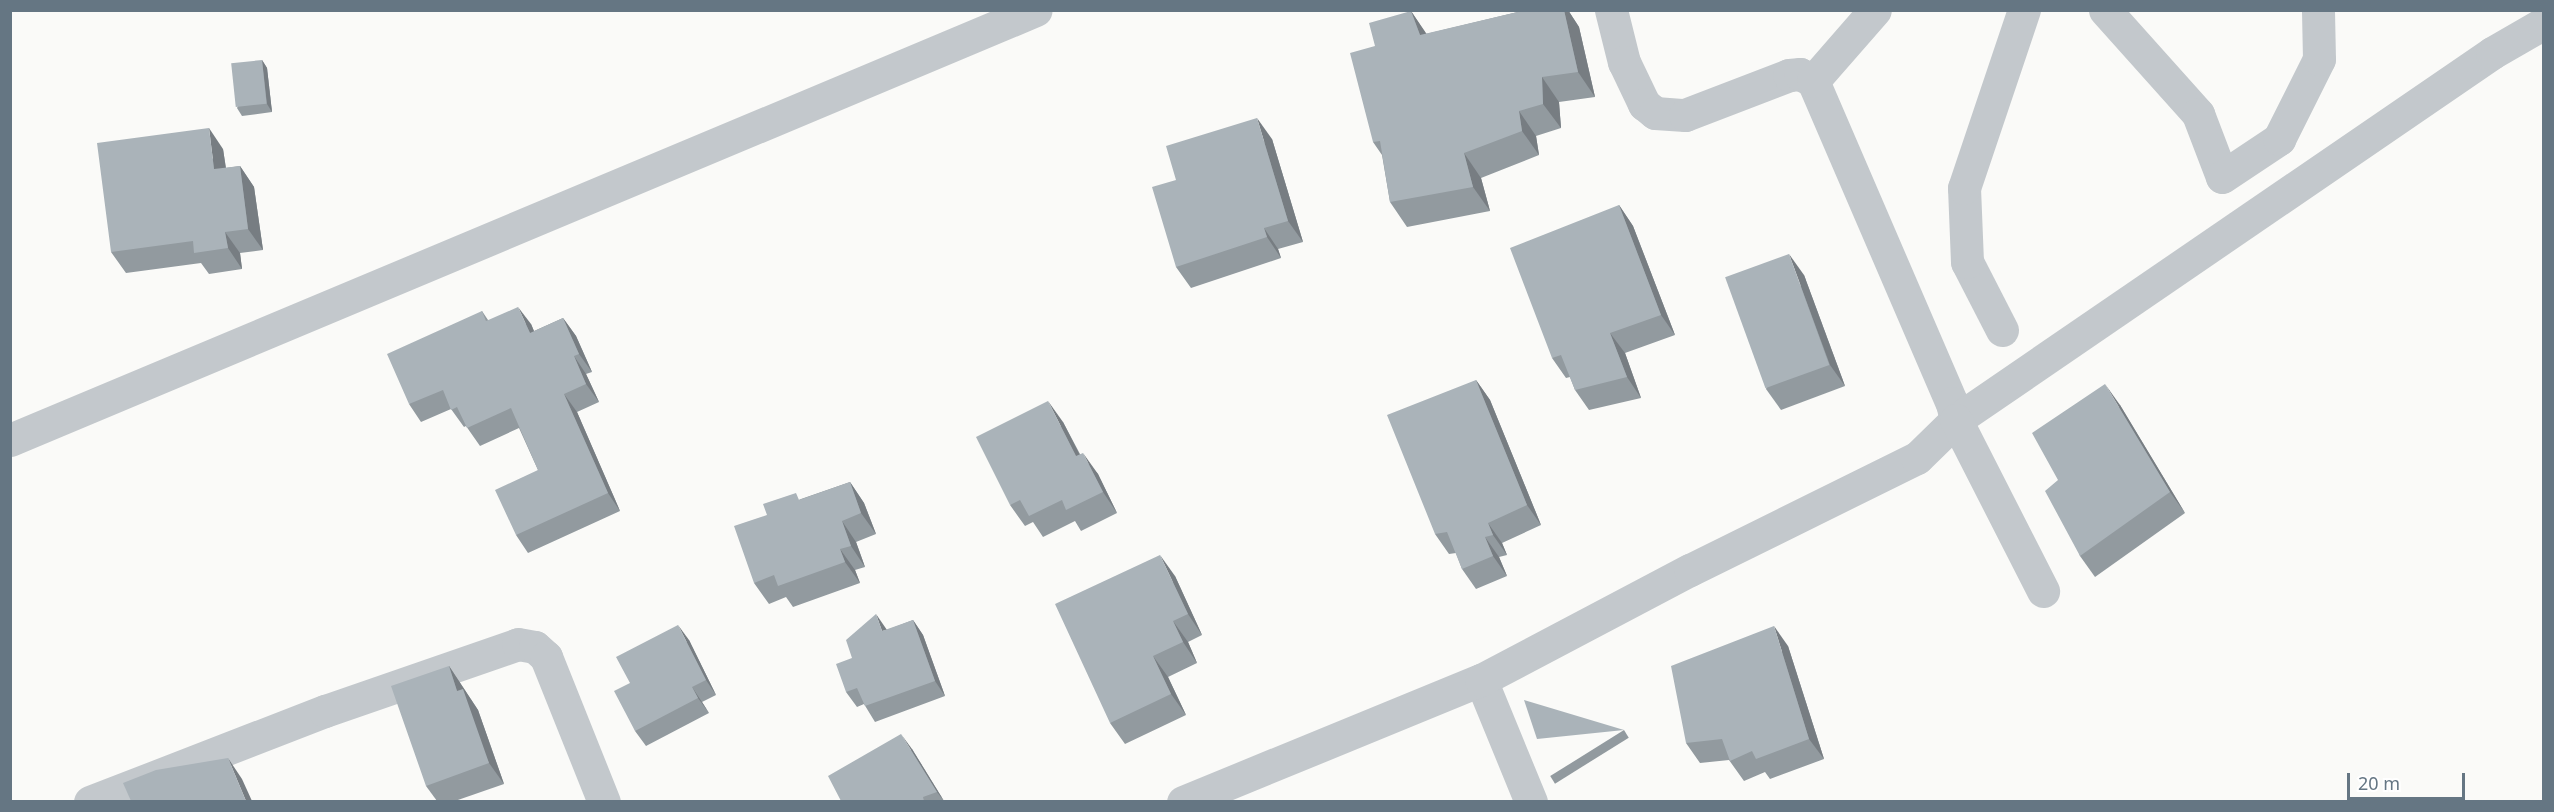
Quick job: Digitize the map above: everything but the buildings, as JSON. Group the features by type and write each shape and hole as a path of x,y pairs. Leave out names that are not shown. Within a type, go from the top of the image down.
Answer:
{"street":[{"path":"10,440 1036,10"},
{"path":"1611,10 1624,62 1644,104 1655,113 1685,115 1789,75 1800,74 1813,81 1952,403 1956,420 2043,591"},
{"path":"1813,81 1875,10"},
{"path":"2002,330 1967,262 1964,188 2024,10"},
{"path":"2105,10 2198,114 2222,177 2279,139 2319,59 2318,10"},
{"path":"1183,801 1481,680 1690,570 1917,458 1956,420 2482,60 2544,23"},
{"path":"90,801 325,711 518,644 535,647 546,657 604,801"},
{"path":"1481,680 1531,801"}]}
